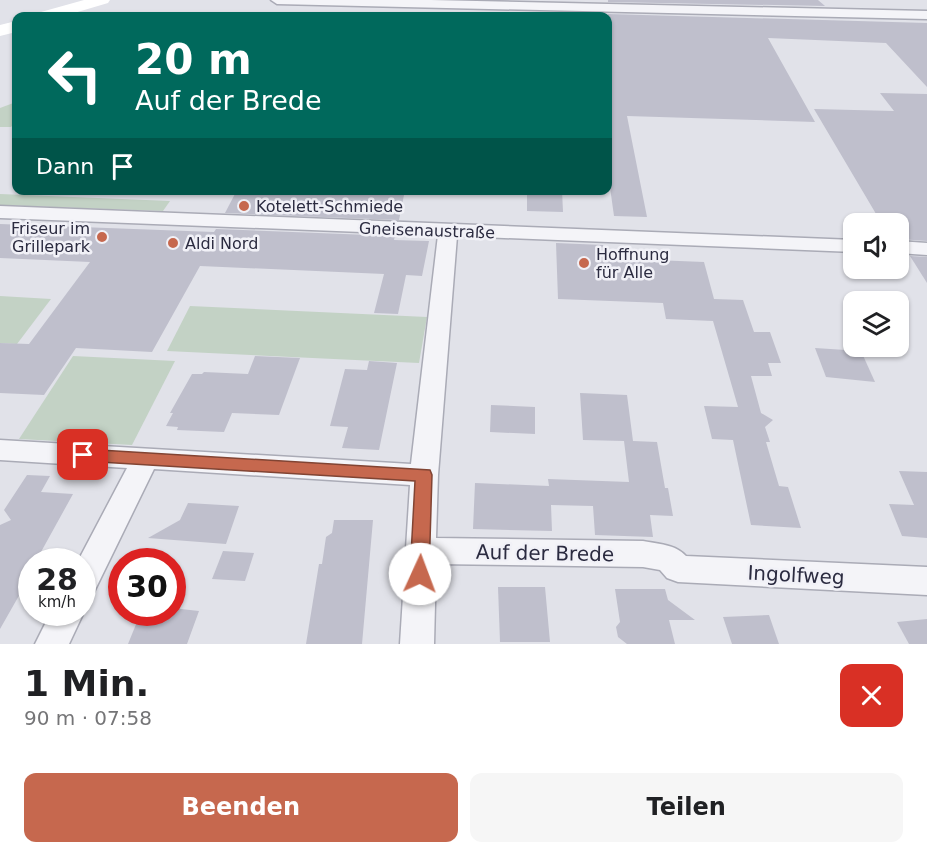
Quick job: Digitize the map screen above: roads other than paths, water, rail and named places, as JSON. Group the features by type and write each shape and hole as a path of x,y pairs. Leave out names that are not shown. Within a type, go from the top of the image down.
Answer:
{"main road":[{"path":"61,12 102,0"}],"street":[{"path":"277,0 927,15"},
{"name":"Gneisenaustraße","path":"0,212 843,246"},
{"path":"417,644 424,475 448,231"},
{"path":"909,248 927,249"},
{"path":"0,450 424,475"},
{"path":"96,557 146,459"},
{"name":"Auf der Brede","path":"420,551 643,554 669,559"},
{"name":"Ingolfweg","path":"669,559 678,569 927,581"},
{"path":"52,644 61,626"}],"place":[{"name":"Kotelett-Schmiede","path":"244,206"},
{"name":"Friseur im Grillepark","path":"102,237"},
{"name":"Aldi Nord","path":"173,243"},
{"name":"Hoffnung für Alle","path":"584,263"}]}
